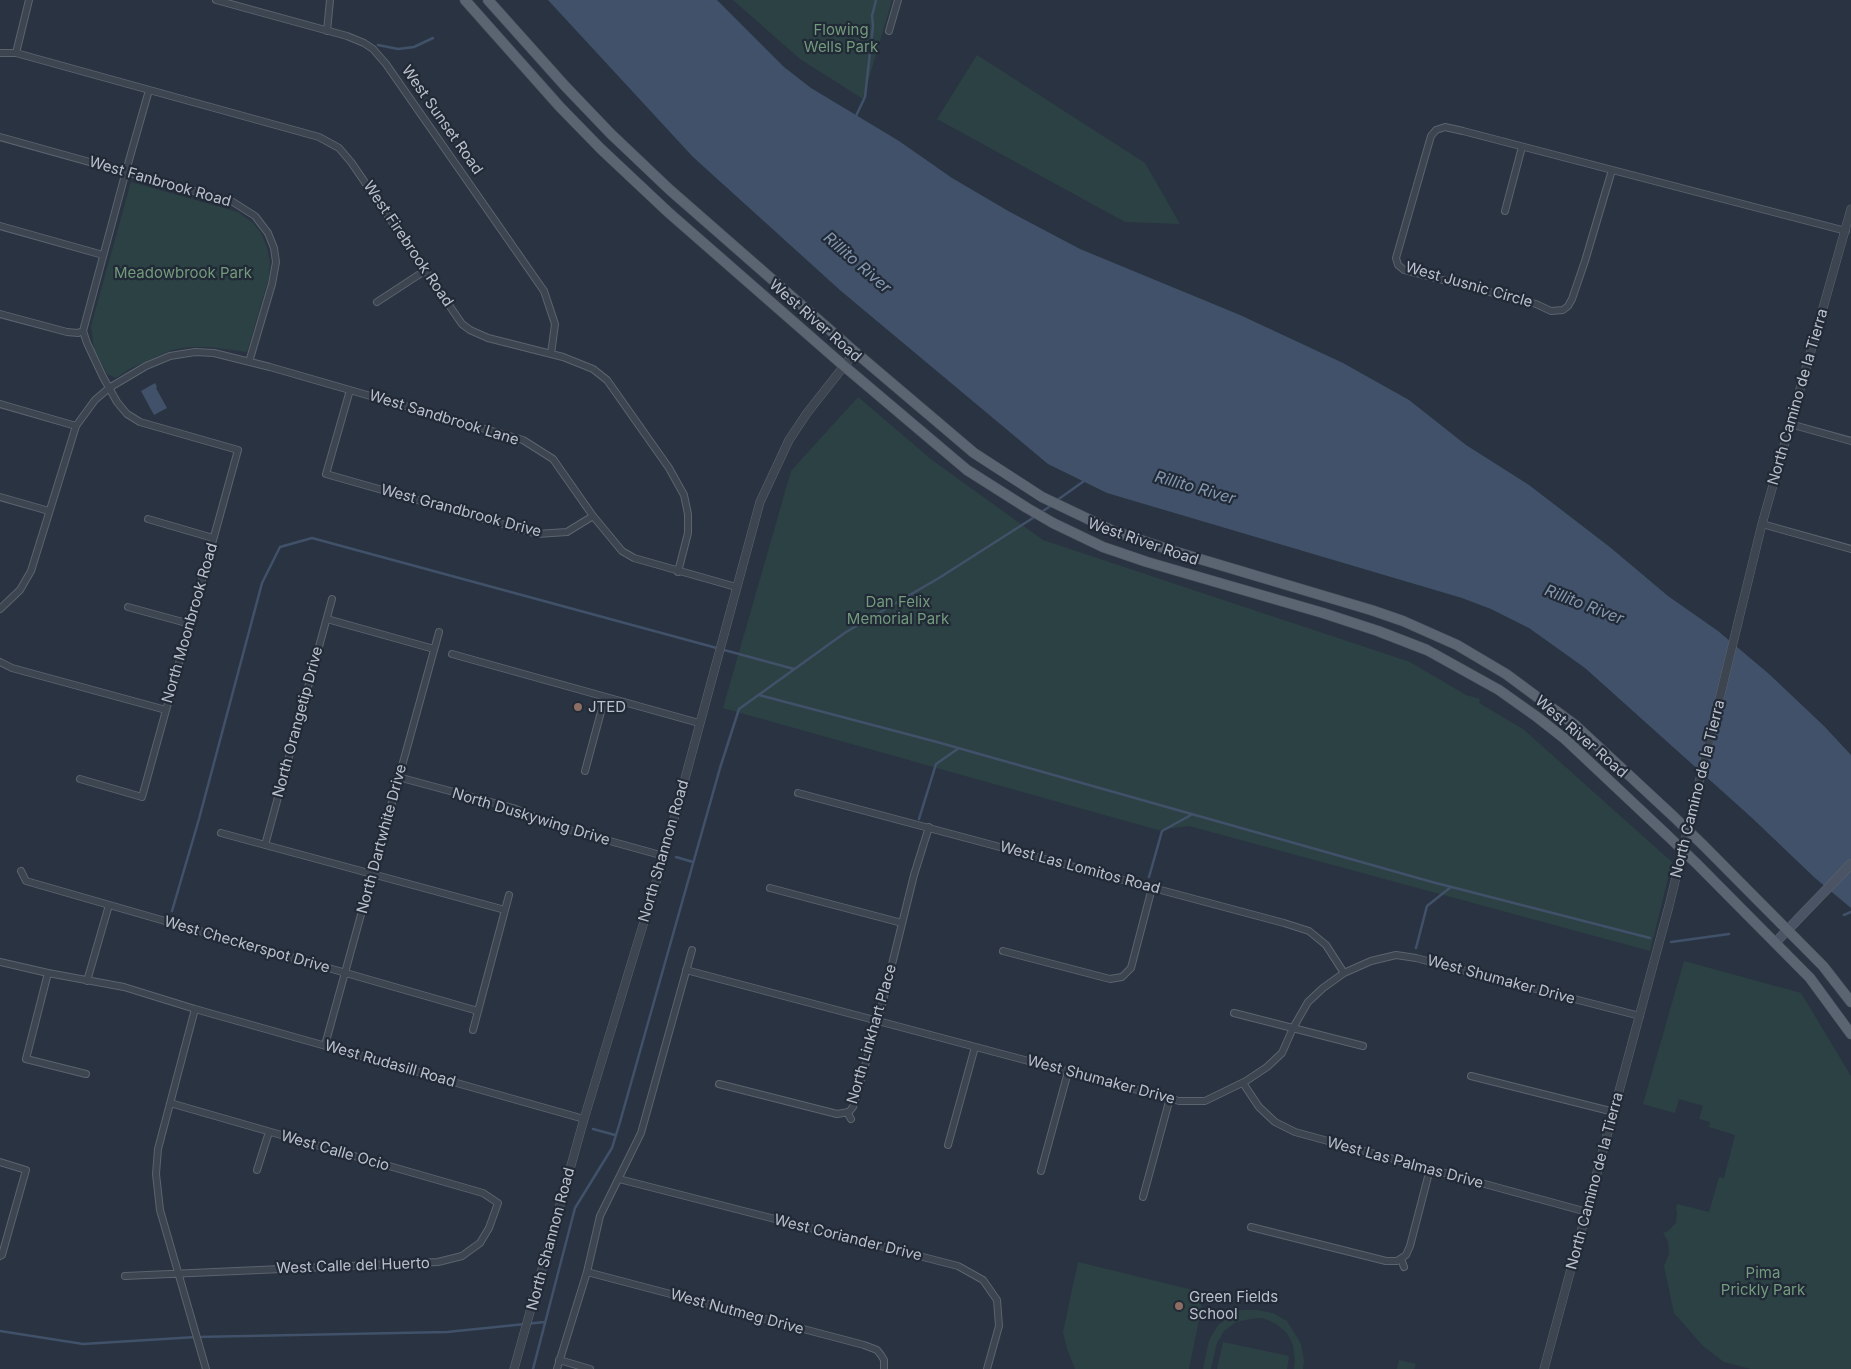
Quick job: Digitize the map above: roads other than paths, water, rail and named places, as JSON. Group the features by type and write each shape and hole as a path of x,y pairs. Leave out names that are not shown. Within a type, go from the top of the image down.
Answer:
{"main road":[{"name":"West River Road","path":"465,0 560,107 601,149 668,212 946,453 991,486 1027,508 1103,547 1378,631 1428,650 1499,690 1565,739 1697,864 1810,978 1849,1028"},
{"name":"West River Road","path":"488,0 565,86 617,140 670,190 974,453 1042,498 1111,530 1173,551 1403,621 1457,645 1506,674 1575,725 1673,816 1823,966 1851,1002"},
{"path":"1448,661 1457,645"},
{"path":"1775,943 1851,864"}],"street":[{"path":"16,53 29,0"},
{"name":"West Sunset Road","path":"216,0 327,31 364,43 373,49 386,64 544,290 555,324 551,354"},
{"path":"327,31 330,0"},
{"path":"889,30 898,0"},
{"name":"West Firebrook Road","path":"0,53 16,53 150,90 319,138 339,148 351,162 462,324 488,338 563,357 593,369 607,380 668,468 684,495 688,514 688,533 678,572"},
{"path":"109,388 93,357 83,331 150,90"},
{"name":"West Jusnic Circle","path":"1612,170 1586,262 1572,299 1564,313 1395,267 1430,136 1436,126 1463,131 1846,231"},
{"name":"West Fanbrook Road","path":"0,137 233,202 255,216 265,227 274,248 276,262 272,284 249,362"},
{"path":"1505,211 1522,147"},
{"name":"North Camino de la Tierra","path":"1544,1369 1640,1016 1702,773 1762,524 1851,209"},
{"path":"0,226 103,255"},
{"path":"377,302 426,270"},
{"path":"0,314 67,332 78,333 83,331"},
{"name":"West Sandbrook Lane","path":"0,609 13,598 28,578 76,426 95,400 109,388 146,366 170,356 195,352 214,353 249,362 523,440 553,459 593,516 622,551 634,558 678,572 736,587"},
{"name":"North Shannon Road","path":"514,1369 584,1119 664,856 760,502 790,440 807,412 855,352"},
{"name":"North Moonbrook Road","path":"80,779 142,796 238,450 140,422 127,414 109,388"},
{"name":"West Grandbrook Drive","path":"350,390 326,474 537,534 567,532 593,516"},
{"path":"0,404 76,426"},
{"path":"1790,424 1851,441"},
{"path":"0,497 50,511"},
{"path":"148,519 214,538"},
{"path":"1762,524 1851,549"},
{"name":"North Orangetip Drive","path":"265,845 332,599"},
{"path":"128,607 190,624"},
{"path":"327,618 434,649"},
{"name":"North Dartwhite Drive","path":"325,1045 439,632"},
{"path":"452,654 700,723"},
{"path":"0,662 5,666 166,710"},
{"path":"585,771 605,697"},
{"name":"North Duskywing Drive","path":"398,777 514,808 559,828 664,856"},
{"name":"West Las Lomitos Road","path":"798,793 1309,931 1326,944 1344,973"},
{"name":"North Linkhart Place","path":"719,1084 829,1112 843,1114 853,1107 878,1020 914,875 929,828"},
{"path":"221,833 505,910"},
{"name":"West Checkerspot Drive","path":"21,871 26,881 478,1011"},
{"path":"770,888 902,923"},
{"path":"1003,950 1110,979 1126,978 1131,968 1152,888"},
{"path":"473,1030 509,895"},
{"path":"87,981 110,904"},
{"path":"557,1369 587,1272 600,1216 641,1133 692,950"},
{"name":"West Shumaker Drive","path":"686,970 1179,1101 1206,1100 1243,1082 1267,1067 1282,1053 1293,1028 1308,1002 1323,988 1344,973 1371,961 1396,956 1416,958 1640,1016"},
{"name":"West Rudasill Road","path":"0,962 124,987 584,1119"},
{"path":"48,973 26,1059 86,1074"},
{"path":"196,1009 158,1149 156,1174 160,1210 206,1369"},
{"path":"1234,1013 1362,1046"},
{"path":"948,1145 975,1047"},
{"path":"1041,1171 1068,1072"},
{"path":"1472,1076 1614,1112"},
{"name":"West Las Palmas Drive","path":"1243,1082 1259,1107 1274,1122 1295,1132 1587,1212"},
{"path":"1142,1197 1170,1098"},
{"name":"West Calle Ocio","path":"170,1103 483,1193 498,1202"},
{"path":"847,1112 851,1119"},
{"path":"258,1170 268,1132"},
{"path":"0,1162 26,1170 1,1256"},
{"path":"1252,1227 1386,1261 1401,1259 1406,1255 1410,1246 1430,1169"},
{"name":"West Coriander Drive","path":"619,1179 958,1266 983,1280 997,1300 999,1326 987,1369"},
{"name":"West Calle del Huerto","path":"125,1276 446,1260 462,1256 480,1243 489,1228 498,1202"},
{"path":"1401,1259 1404,1266"},
{"name":"West Nutmeg Drive","path":"587,1272 864,1345 877,1350 884,1357 884,1369"},
{"path":"560,1360 590,1369"}],"water":[{"name":"Rillito River","path":"548,0 717,0 784,67 811,88 899,141 952,178 1010,212 1080,249 1240,315 1343,363 1409,400 1466,445 1529,485 1611,548 1668,596 1718,631 1769,674 1824,726 1851,755 1851,908 1815,878 1751,817 1585,668 1529,628 1491,609 1462,598 1107,493 1048,464 841,291 693,157"},
{"path":"155,383 167,408 154,415 141,391"}],"waterway":[{"path":"855,118 865,97 873,26 872,16 876,0"},
{"path":"378,45 398,49 414,47 433,38"},
{"path":"1056,501 1084,481"},
{"path":"1040,513 1052,505"},
{"path":"533,1369 575,1208 612,1148 720,768 739,709 846,632 939,578 1036,516"},
{"path":"172,911 199,819 262,583 280,547 312,538 794,669"},
{"path":"759,695 937,742 1432,882 1650,938"},
{"path":"919,819 936,764 959,748"},
{"path":"1149,877 1162,831 1191,815"},
{"path":"676,857 693,862"},
{"path":"1416,948 1427,906 1451,887"},
{"path":"1844,915 1851,912"},
{"path":"1671,942 1729,934"},
{"path":"593,1129 615,1135"},
{"path":"0,1331 83,1344 196,1337 447,1332 545,1322"}],"place":[{"name":"JTED","path":"578,707"},
{"name":"Green Fields School","path":"1179,1306"}],"park label":[{"name":"Flowing Wells Park","path":"841,38"},
{"name":"Meadowbrook Park","path":"183,273"},
{"name":"Dan Felix Memorial Park","path":"898,610"},
{"name":"Pima Prickly Park","path":"1763,1282"}]}
